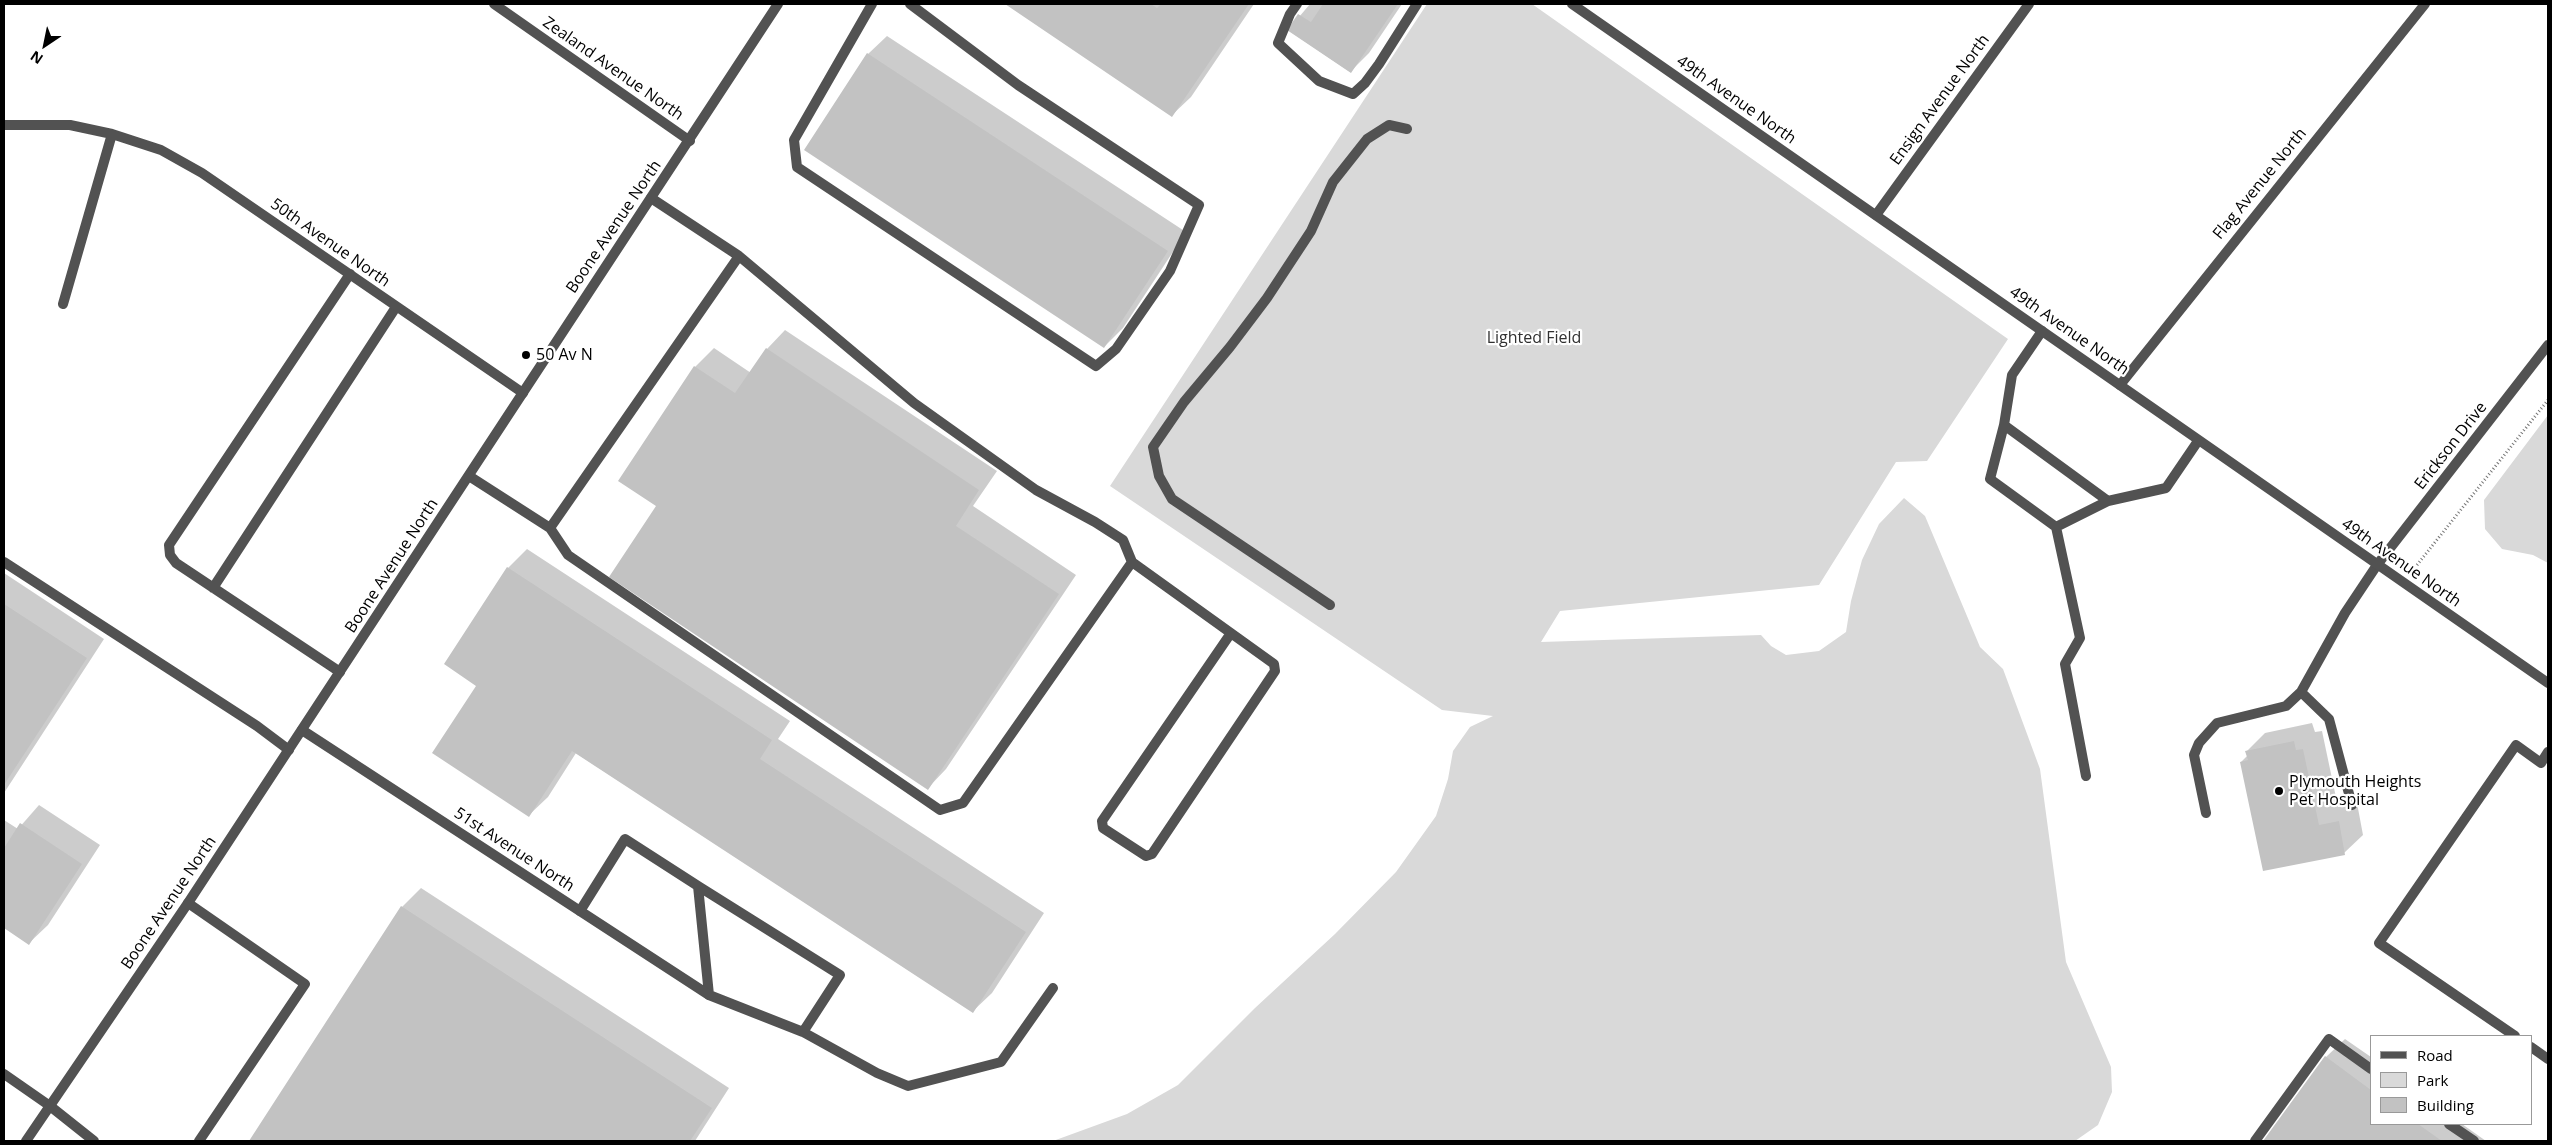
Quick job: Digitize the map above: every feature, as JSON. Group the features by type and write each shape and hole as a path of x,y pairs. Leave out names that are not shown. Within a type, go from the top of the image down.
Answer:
{"street":[{"name":"Zealand Avenue North","path":"494,4 690,141"},
{"name":"Boone Avenue North","path":"26,1141 188,903 690,141 778,4"},
{"path":"872,4 794,140 797,167 1096,366 1116,349 1170,271 1199,205 1018,85 910,4"},
{"path":"1297,4 1290,14 1278,43 1319,80 1353,94 1365,83 1379,64 1417,4"},
{"name":"49th Avenue North","path":"1572,4 2548,684"},
{"name":"Ensign Avenue North","path":"1876,215 2029,4"},
{"name":"Flag Avenue North","path":"2120,385 2425,4"},
{"name":"50th Avenue North","path":"4,125 70,125 112,134 161,150 202,173 523,393"},
{"path":"1330,605 1172,499 1159,476 1154,447 1184,402 1230,347 1267,298 1311,231 1338,174 1367,139 1389,125 1407,129"},
{"path":"63,304 112,134"},
{"path":"651,198 738,256 914,403 1036,490 1095,522 1123,540 1132,562 1231,633 1274,664 1275,671 1152,854 1146,856 1104,828 1102,821 1231,633"},
{"path":"550,528 738,256"},
{"path":"340,672 176,563 170,555 169,545 350,274"},
{"path":"213,588 396,307"},
{"path":"2042,331 2012,376 2004,425 1990,478 2056,527 2080,638 2065,664 2086,776"},
{"name":"Erickson Drive","path":"2301,692 2345,613 2377,565 2548,345"},
{"path":"2004,425 2108,501"},
{"path":"2056,527 2108,501 2166,488 2198,441"},
{"path":"469,476 550,528 568,555 940,810 963,803 1132,562"},
{"path":"4,562 256,726 289,750"},
{"path":"2206,813 2194,755 2199,743 2217,723 2286,706 2301,692 2329,719 2352,805"},
{"name":"51st Avenue North","path":"302,730 709,995 803,1032 877,1073 908,1086 1001,1062 1053,988"},
{"path":"2514,1035 2379,943 2516,745 2541,763 2548,752"},
{"path":"580,911 625,839 840,975 803,1032"},
{"path":"698,886 709,995"},
{"path":"188,903 305,984 199,1141"},
{"path":"2255,1141 2329,1039 2370,1068"},
{"path":"2532,1048 2548,1059"},
{"path":"4,1074 50,1106 94,1141"},
{"path":"2450,1125 2474,1141"}],"path":[{"path":"2417,565 2548,400"}],"green space":[{"name":"Lighted Field","path":"1427,4 1532,4 2008,339 1927,461 1896,462 1819,585 1560,611 1541,642 1761,635 1771,646 1786,655 1819,651 1846,632 1851,601 1862,560 1879,524 1904,498 1925,516 1980,647 2003,669 2040,769 2066,962 2111,1067 2112,1092 2098,1125 2075,1141 1053,1141 1127,1114 1178,1085 1255,1008 1335,934 1396,872 1436,816 1448,779 1453,751 1470,727 1493,716 1442,710 1110,486"},
{"path":"2548,415 2548,563 2533,555 2502,549 2485,529 2484,500"}],"building":[{"path":"1005,4 1151,4 1157,8 1161,4 1249,4 1172,117"},
{"path":"1323,4 1398,4 1351,73 1287,30 1298,14 1311,22"},
{"path":"867,53 1168,251 1104,348 804,150"},
{"path":"766,348 979,490 956,526 1059,594 928,790 609,577 656,506 618,481 694,366 735,393"},
{"path":"507,567 772,740 760,759 1026,932 973,1013 572,751 529,817 432,753 476,686 444,664"},
{"path":"4,604 87,658 4,785"},
{"name":"Plymouth Heights Pet Hospital","path":"2294,741 2296,750 2303,749 2319,825 2339,821 2345,855 2263,871 2240,762 2248,760 2245,751"},
{"path":"20,823 82,864 29,945 4,928 4,848"},
{"path":"401,906 712,1108 690,1141 249,1141"},
{"path":"2325,1056 2370,1089 2370,1125 2419,1125 2442,1141 2263,1141"}],"place":[{"name":"50 Av N","path":"526,355"},
{"name":"Plymouth Heights Pet Hospital","path":"2279,791"}]}
